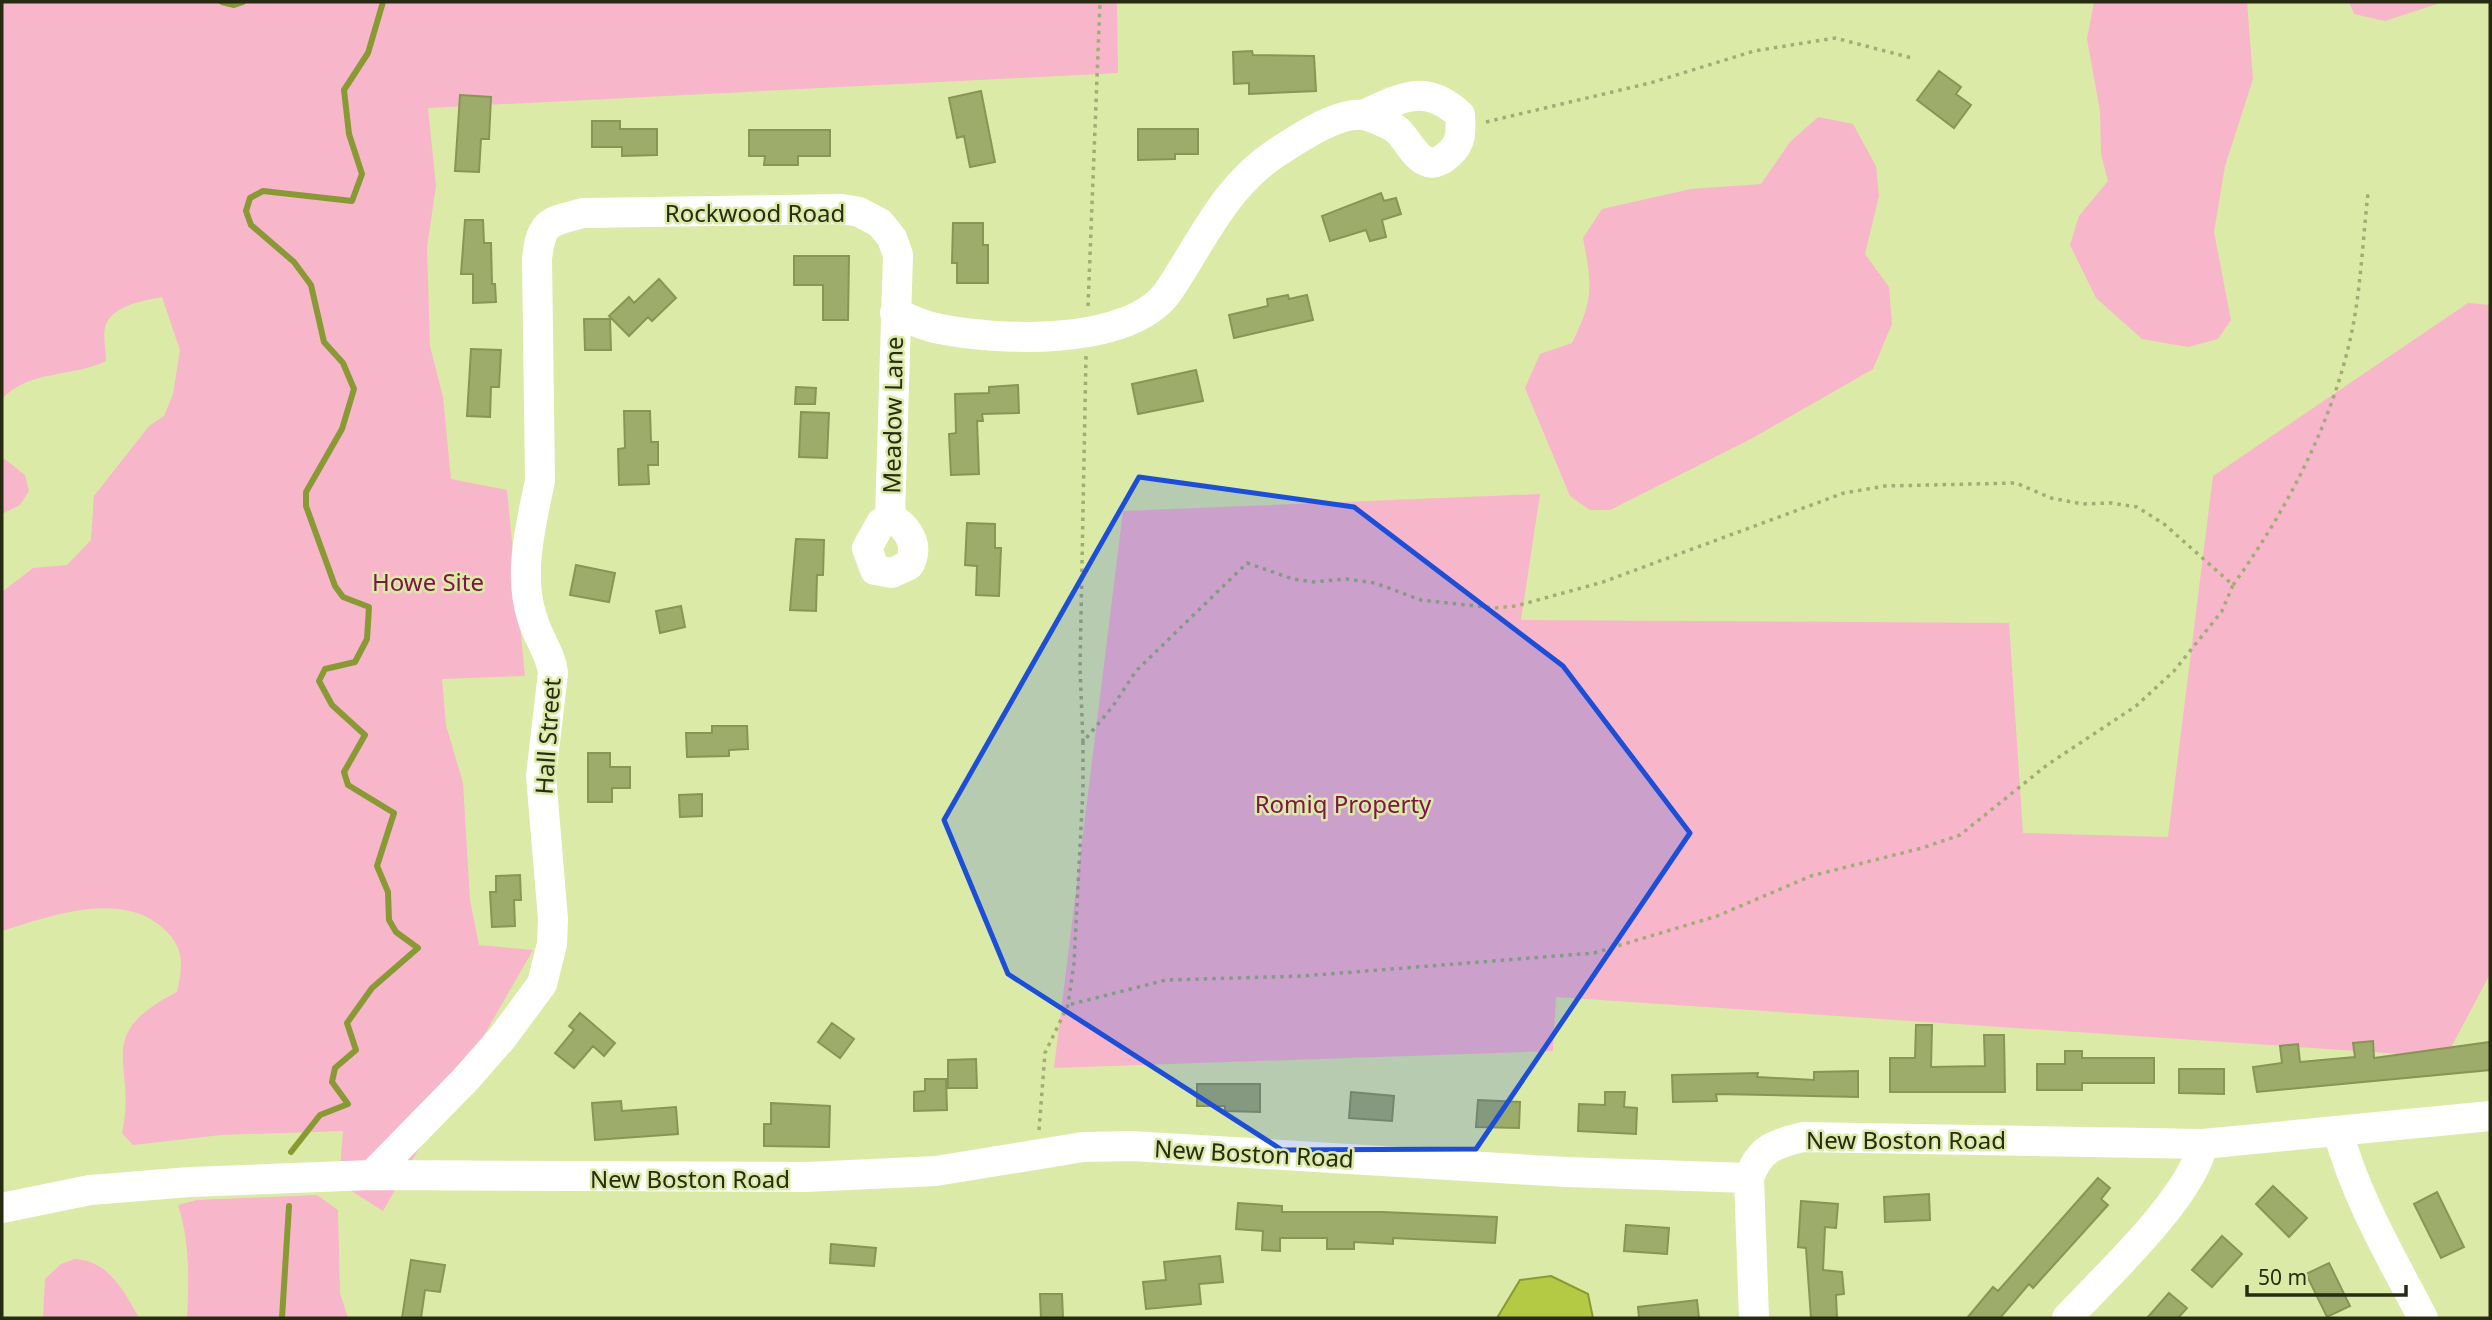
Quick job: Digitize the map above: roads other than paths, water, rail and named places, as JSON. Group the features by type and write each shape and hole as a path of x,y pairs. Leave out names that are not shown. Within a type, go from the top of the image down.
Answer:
{"street":[{"path":"895,313 933,328 971,333 1097,333 1155,307 1170,291 1199,240 1248,172 1329,121 1363,115 1401,98 1426,95 1444,100 1460,116 1456,148 1443,160 1430,162 1412,153 1397,130 1363,115"},
{"name":"Rockwood Road","path":"574,215 815,208 859,212 880,223 898,255 895,313"},
{"name":"Hall Street","path":"372,1175 502,1038 542,984 548,963 553,919 541,776 553,673 552,663 531,615 526,585 533,515 540,481 539,239 551,220 574,215"},
{"name":"Meadow Lane","path":"890,517 895,313"},
{"name":"New Boston Road","path":"2,1208 90,1190 190,1182 372,1175 806,1177 936,1171 1083,1147 1132,1146 1566,1172 1749,1178 1756,1159 1783,1142 1803,1137 2203,1144 2490,1116"},
{"path":"2338,1131 2344,1156 2423,1318"},
{"path":"2067,1318 2186,1186 2200,1158 2203,1144"},
{"path":"1749,1178 1754,1318"}],"waterway":[{"path":"222,2 234,5 243,2"},
{"path":"291,1152 320,1115 348,1104 332,1082 335,1068 356,1050 347,1023 372,988 418,948 396,932 389,920 388,892 377,866 394,813 348,785 344,772 365,735 332,705 319,681 325,669 355,662 367,639 369,607 343,597 335,586 306,506 306,492 342,429 354,389 343,363 324,342 311,285 294,262 251,225 246,211 250,198 263,191 352,201 362,174 349,134 344,90 368,53 383,2"},
{"path":"282,1318 289,1206"}],"park label":[{"name":"Howe Site","path":"428,581"},
{"name":"Romiq Property","path":"1343,803"}]}
